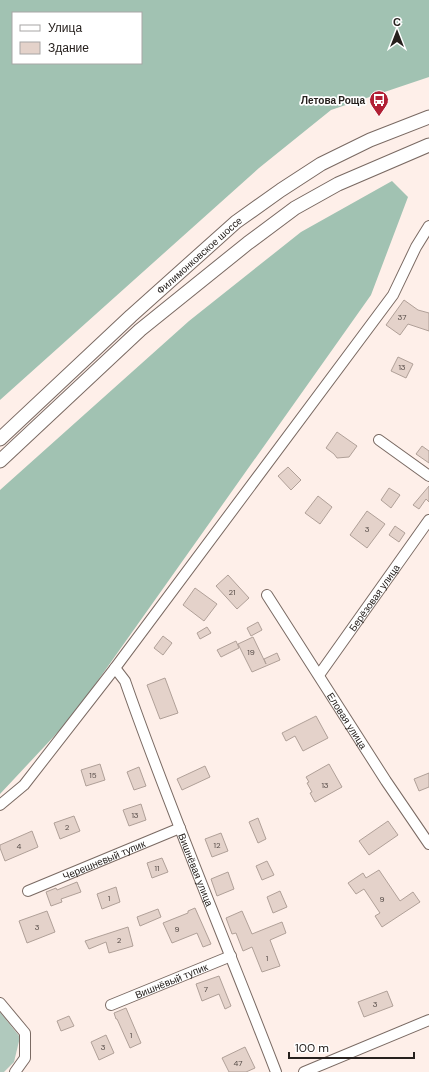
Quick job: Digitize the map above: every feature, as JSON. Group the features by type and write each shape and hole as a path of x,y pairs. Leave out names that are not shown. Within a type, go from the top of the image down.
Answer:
{"main road":[{"name":"Филимонковское шоссе","path":"0,439 131,316 236,222 321,164 370,140 429,117"},
{"name":"Филимонковское шоссе","path":"0,461 140,330 248,243 295,208 338,184 429,145"}],"street":[{"path":"0,805 24,785 115,668 393,295 416,247 429,226"},
{"path":"379,440 429,476"},
{"name":"Берёзовая улица","path":"319,675 429,520"},
{"name":"Еловая улица","path":"267,595 386,781 429,844"},
{"name":"Вишнёвая улица","path":"115,668 124,681 276,1072"},
{"name":"Черешневый тупик","path":"28,891 180,828"},
{"name":"Вишнёвый тупик","path":"111,1005 231,956"},
{"path":"0,1003 25,1033 25,1058 15,1072"},
{"path":"304,1072 429,1020"}],"green space":[{"path":"0,0 429,0 429,77 331,110 259,168 0,400"},
{"path":"392,181 408,197 371,295 72,717 0,794 0,490 189,321 301,232"},
{"path":"0,1012 20,1037 14,1062 4,1072 0,1072"}],"building":[{"path":"404,300 418,310 429,313 429,331 408,324 400,335 386,325"},
{"path":"398,357 413,364 406,378 391,371"},
{"path":"337,432 357,446 349,457 337,458 326,448"},
{"path":"422,446 429,451 429,463 416,454"},
{"path":"288,467 301,480 291,490 278,476"},
{"path":"429,486 429,502 426,499 419,509 413,505"},
{"path":"389,488 400,495 391,508 381,500"},
{"path":"318,496 332,507 320,524 305,513"},
{"path":"367,511 385,524 367,548 350,535"},
{"path":"395,526 405,533 399,542 389,535"},
{"path":"228,575 249,598 237,609 216,586"},
{"path":"195,588 217,604 204,621 183,605"},
{"path":"258,622 262,630 251,636 247,628"},
{"path":"207,627 211,633 200,639 197,633"},
{"path":"163,636 172,643 163,655 154,648"},
{"path":"253,637 266,664 264,659 277,653 280,660 252,672 238,644"},
{"path":"236,641 239,648 221,657 217,650"},
{"path":"165,678 178,713 160,719 147,685"},
{"path":"316,716 328,738 303,751 295,736 286,741 282,733"},
{"path":"100,764 105,780 86,786 81,770"},
{"path":"329,764 342,787 315,802 310,793 312,792 307,783 309,782 306,777"},
{"path":"205,766 210,777 182,790 177,779"},
{"path":"139,767 146,786 134,790 127,772"},
{"path":"429,773 429,787 419,791 414,779"},
{"path":"141,804 146,820 129,826 123,810"},
{"path":"74,816 80,831 60,839 54,823"},
{"path":"258,818 266,839 258,843 249,822"},
{"path":"388,821 398,835 369,855 359,841"},
{"path":"32,831 38,847 5,861 0,845"},
{"path":"221,833 228,851 212,857 205,839"},
{"path":"162,858 168,872 152,878 147,863"},
{"path":"267,861 274,875 262,880 256,866"},
{"path":"379,870 400,901 413,892 420,902 382,927 375,916 380,913 364,889 356,894 348,883 363,873 366,878"},
{"path":"228,872 234,889 217,896 211,879"},
{"path":"77,882 81,892 61,899 62,902 51,906 46,892 56,888 57,890"},
{"path":"116,887 120,902 102,909 97,894"},
{"path":"280,891 287,907 273,913 267,897"},
{"path":"195,908 211,944 203,947 197,933 172,943 163,923 188,913 188,911"},
{"path":"158,909 161,917 140,926 137,917"},
{"path":"47,911 55,932 27,943 19,921"},
{"path":"242,911 252,934 282,922 286,933 270,940 280,966 262,972 252,947 243,951 236,933 232,934 226,918"},
{"path":"128,927 133,946 109,953 106,942 89,949 85,941"},
{"path":"219,976 231,1006 225,1009 219,994 202,1001 196,984"},
{"path":"387,991 393,1006 364,1017 358,1002"},
{"path":"126,1008 141,1043 130,1048 114,1013"},
{"path":"69,1016 74,1026 61,1031 57,1021"},
{"path":"106,1035 114,1053 99,1060 91,1042"},
{"path":"245,1047 255,1068 246,1072 229,1072 222,1058"}],"place":[{"name":"Летова Роща","path":"379,117"}]}
